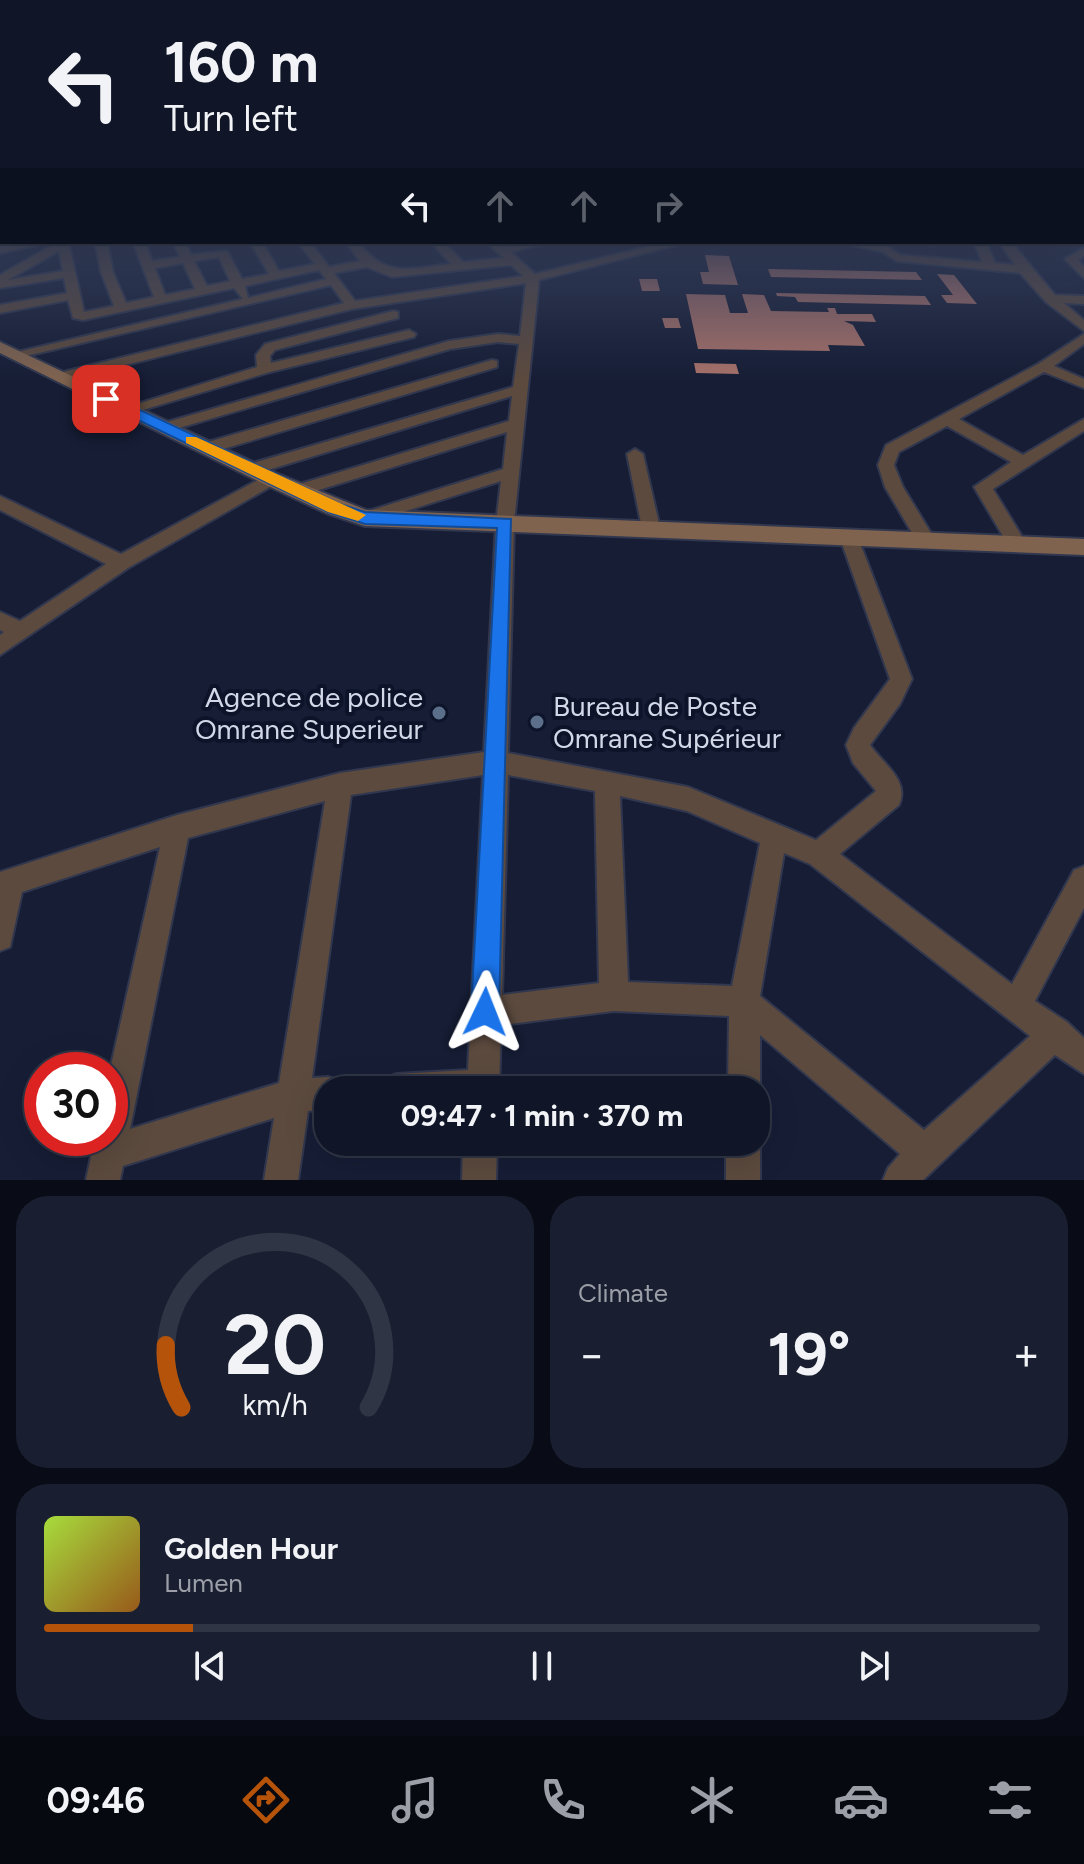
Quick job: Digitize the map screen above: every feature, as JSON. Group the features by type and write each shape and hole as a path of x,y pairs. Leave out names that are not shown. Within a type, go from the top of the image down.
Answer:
{"street":[{"path":"0,283 19,271"},
{"path":"107,271 122,309"},
{"path":"153,271 161,300"},
{"path":"193,271 203,292"},
{"path":"231,271 247,302"},
{"path":"273,271 276,276"},
{"path":"9,352 247,302 335,271"},
{"path":"387,271 419,271"},
{"path":"525,271 533,278"},
{"path":"60,377 352,305 564,271"},
{"path":"1023,271 1084,327"},
{"path":"0,283 69,274 80,316 276,276 327,273"},
{"path":"327,273 352,305"},
{"path":"483,1076 505,523 533,278"},
{"path":"0,309 74,295"},
{"path":"382,299 422,355"},
{"path":"1050,299 1084,300"},
{"path":"265,369 263,355 270,347 393,315"},
{"path":"129,409 265,369 409,334"},
{"path":"925,538 894,487 886,465 892,449 1043,367 1084,338"},
{"path":"166,427 449,345 484,340 528,341"},
{"path":"484,340 492,364 521,388"},
{"path":"9,352 296,491 365,518 925,538 1084,547"},
{"path":"207,448 492,364"},
{"path":"1043,367 1084,384"},
{"path":"0,646 121,563 261,474 521,388"},
{"path":"947,419 1023,462"},
{"path":"296,491 517,424"},
{"path":"1017,543 983,487 1081,429"},
{"path":"635,454 651,528"},
{"path":"365,518 511,472"},
{"path":"0,503 121,563"},
{"path":"819,855 890,796 891,790 862,755 858,745 865,729 886,706 901,679 848,535"},
{"path":"0,620 21,632"},
{"path":"0,937 5,884 177,828 340,785 496,762 688,799 819,855 1056,1033 1084,1058"},
{"path":"607,781 614,996"},
{"path":"281,1180 340,785"},
{"path":"106,1166 177,828"},
{"path":"744,1076 744,1002 774,836"},
{"path":"1017,1004 1084,880"},
{"path":"485,1012 614,996 744,1002 924,1152"},
{"path":"900,1180 924,1152 1056,1033"},
{"path":"106,1166 294,1095 314,1094"},
{"path":"479,1180 480,1156"},
{"path":"743,1156 743,1180"}],"building":[{"path":"734,271 738,285 703,284 700,272"},
{"path":"769,271 870,271 916,272 922,280 771,277"},
{"path":"937,274 954,275 977,304 947,303 941,295 953,295"},
{"path":"639,279 657,279 660,291 642,291"},
{"path":"776,293 925,296 931,305 798,302 795,297 777,296"},
{"path":"686,294 725,295 730,313 748,313 742,294 764,295 771,311 829,312 827,308 835,308 837,314 872,314 876,322 844,321 853,325 865,346 828,345 830,351 698,349"},
{"path":"662,318 678,318 681,328 665,328"},
{"path":"694,363 736,364 739,374 696,373"}],"slow traffic":[{"path":"191,440 334,508 358,515"}],"place":[{"name":"Agence de police Omrane Superieur","path":"439,713"},
{"name":"Bureau de Poste Omrane Supérieur","path":"537,722"}],"route":[{"path":"106,399 334,508 365,518 505,523 485,1012"}]}
